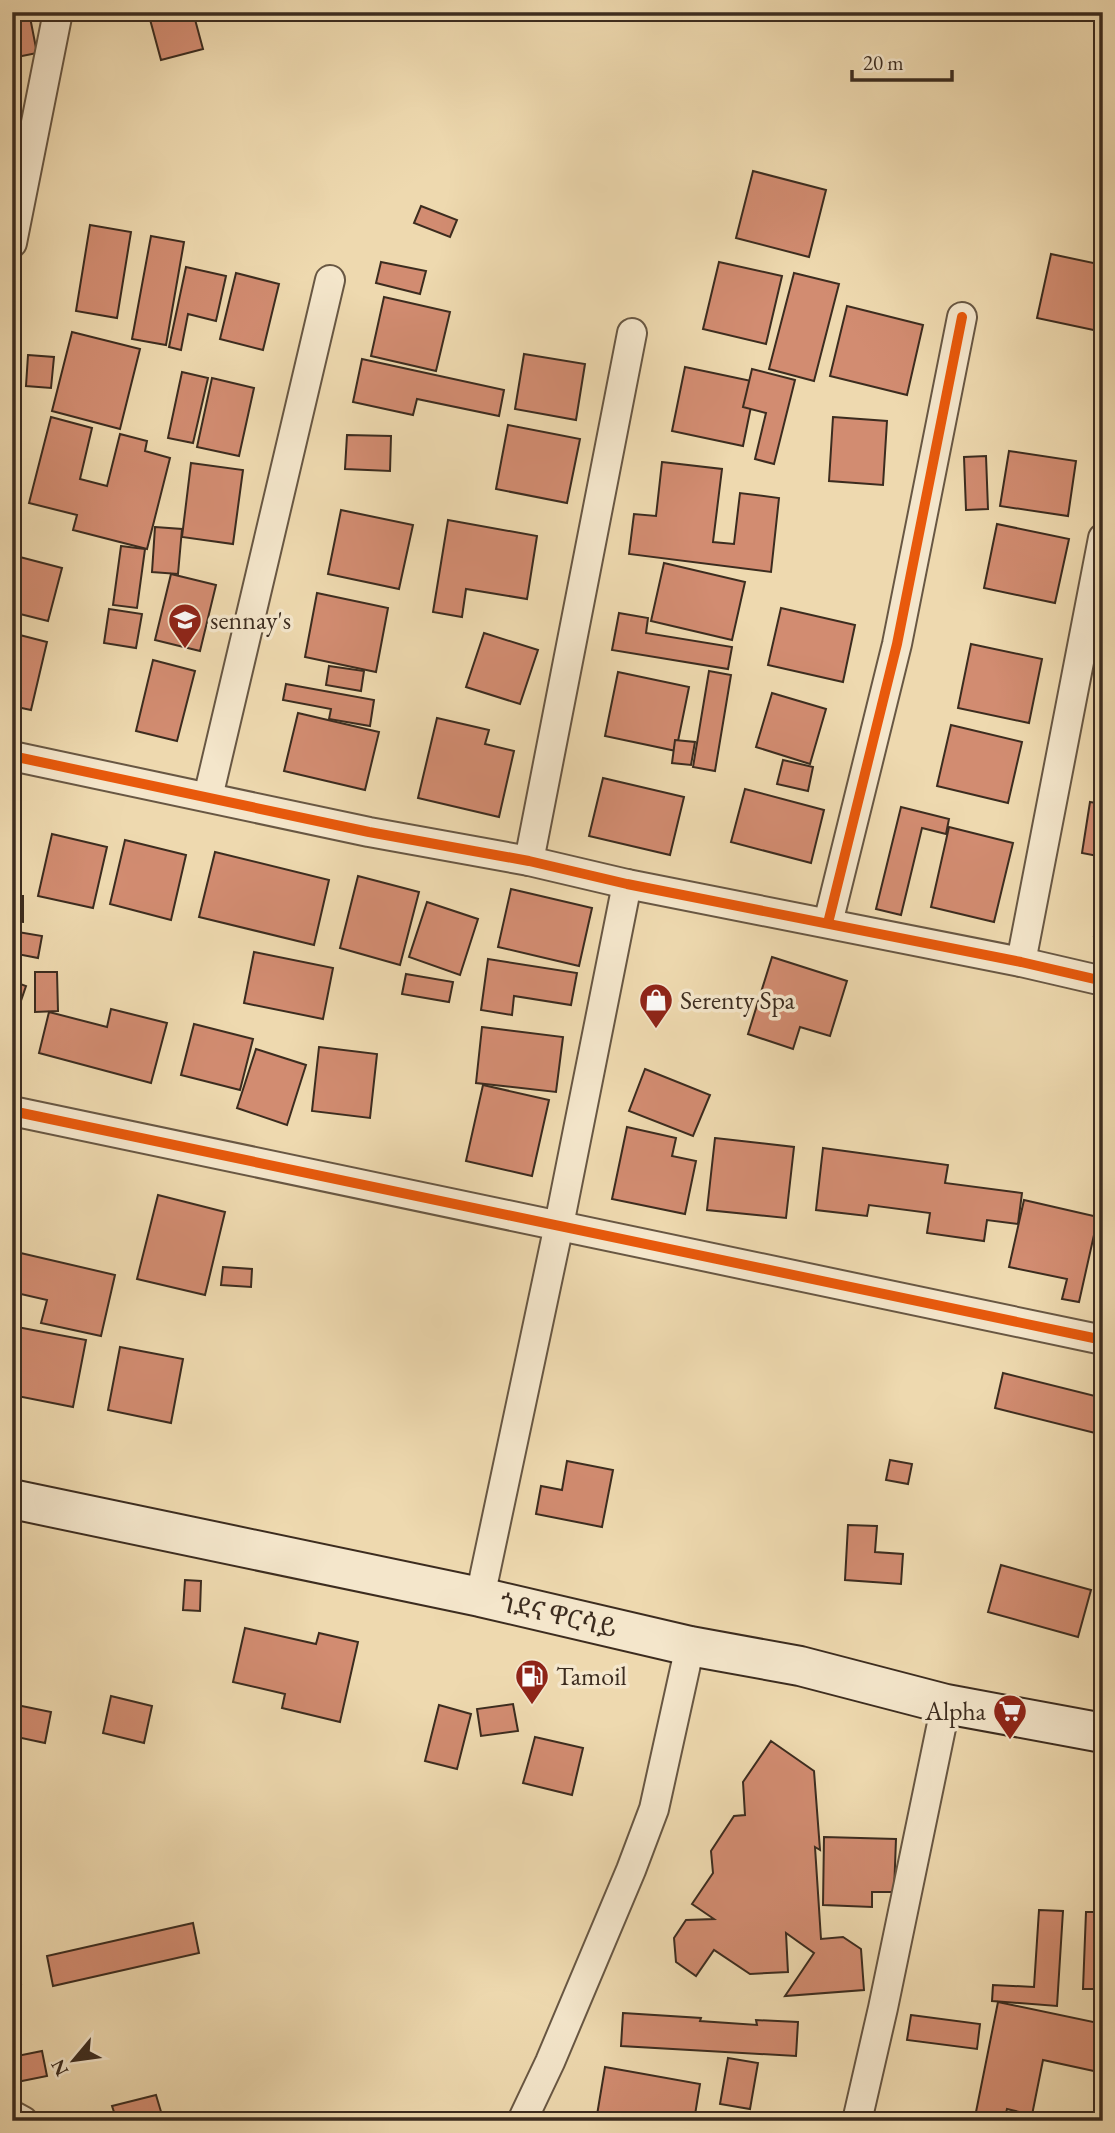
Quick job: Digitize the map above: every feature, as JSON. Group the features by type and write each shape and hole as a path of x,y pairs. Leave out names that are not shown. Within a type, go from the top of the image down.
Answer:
{"main road":[{"name":"ጎደና ዋርሳይ","path":"12,1499 480,1597 690,1646 800,1666 946,1704 1103,1733"}],"street":[{"path":"12,243 58,12"},
{"path":"208,797 330,280"},
{"path":"828,923 897,644 962,317"},
{"path":"529,861 632,333"},
{"path":"1021,962 1091,667 1103,537"},
{"path":"12,756 369,832 529,861 627,884 1021,962 1103,981"},
{"path":"480,1597 559,1225 627,884"},
{"path":"12,1111 1103,1340"},
{"path":"522,2121 550,2062 654,1809 690,1646"},
{"path":"857,2121 946,1704"},
{"path":"12,2115 23,2121"}],"building":[{"path":"12,12 29,12 37,53 12,58"},
{"path":"148,12 193,12 203,49 161,60"},
{"path":"753,171 826,190 809,257 736,238"},
{"path":"421,206 457,220 450,237 414,223"},
{"path":"90,225 131,232 117,318 76,311"},
{"path":"151,236 184,242 166,345 132,339"},
{"path":"1051,254 1103,265 1103,332 1037,318"},
{"path":"381,262 426,271 420,294 376,283"},
{"path":"719,262 782,276 766,344 703,329"},
{"path":"186,267 226,276 216,321 188,314 181,350 169,347"},
{"path":"236,273 279,284 263,350 220,339"},
{"path":"794,273 839,284 814,381 769,369"},
{"path":"384,297 450,312 436,371 371,356"},
{"path":"847,306 923,325 907,395 830,376"},
{"path":"72,332 140,349 120,429 52,411"},
{"path":"524,354 585,364 576,420 515,409"},
{"path":"28,355 54,357 51,388 26,386"},
{"path":"362,359 504,390 499,416 417,399 413,415 353,402"},
{"path":"685,367 756,382 743,446 672,431"},
{"path":"752,369 795,380 774,464 755,459 766,413 743,407"},
{"path":"182,372 208,378 193,443 168,438"},
{"path":"212,378 254,388 239,456 197,447"},
{"path":"51,417 92,428 80,479 107,486 120,434 147,441 145,451 170,458 147,549 73,530 77,515 29,503"},
{"path":"833,417 887,421 883,485 829,481"},
{"path":"508,425 580,439 567,503 496,489"},
{"path":"347,435 391,436 390,471 345,469"},
{"path":"1009,451 1076,461 1068,516 1000,506"},
{"path":"986,456 988,509 966,510 964,457"},
{"path":"662,462 722,469 713,542 734,544 740,493 779,498 771,572 629,554 634,514 656,516"},
{"path":"191,463 243,470 233,544 182,537"},
{"path":"341,510 413,525 399,589 328,574"},
{"path":"448,520 537,536 527,599 466,589 462,617 433,612"},
{"path":"997,524 1069,539 1055,603 984,588"},
{"path":"155,527 182,529 178,574 152,572"},
{"path":"121,546 145,549 137,608 113,605"},
{"path":"16,556 62,568 48,621 12,612 12,572"},
{"path":"664,563 745,582 732,640 651,621"},
{"path":"171,574 216,585 200,651 155,640"},
{"path":"317,593 388,608 376,672 305,657"},
{"path":"781,608 855,625 843,682 768,665"},
{"path":"109,609 142,614 136,648 104,643"},
{"path":"619,613 648,618 646,633 732,647 728,669 612,650"},
{"path":"12,633 47,642 31,710 12,706"},
{"path":"484,633 538,650 520,704 466,687"},
{"path":"971,644 1042,659 1029,723 958,708"},
{"path":"153,660 195,671 177,741 136,731"},
{"path":"329,666 364,671 361,691 326,685"},
{"path":"709,671 731,675 715,771 693,767"},
{"path":"618,672 689,687 676,751 605,736"},
{"path":"286,684 374,700 370,726 329,719 331,709 283,700"},
{"path":"772,693 826,709 810,764 756,747"},
{"path":"298,713 379,732 365,790 284,771"},
{"path":"437,718 489,730 485,744 514,751 499,817 418,798"},
{"path":"951,725 1022,742 1008,803 937,786"},
{"path":"675,740 695,742 691,765 672,763"},
{"path":"783,760 813,767 808,791 777,784"},
{"path":"603,778 684,797 670,855 589,836"},
{"path":"745,789 824,810 811,863 731,842"},
{"path":"12,800 19,800 18,864 12,864"},
{"path":"1090,802 1103,804 1103,857 1082,853"},
{"path":"901,807 949,819 946,834 922,828 901,915 876,909"},
{"path":"949,827 1013,843 994,922 931,907"},
{"path":"52,834 107,847 93,908 38,896"},
{"path":"125,840 186,855 171,920 110,904"},
{"path":"215,852 329,880 314,945 199,917"},
{"path":"358,876 419,892 400,965 340,948"},
{"path":"511,889 592,908 579,966 498,947"},
{"path":"1103,894 1103,938 1094,936"},
{"path":"12,896 23,896 23,922 12,921"},
{"path":"427,902 478,919 460,975 409,957"},
{"path":"12,931 42,936 38,958 12,953"},
{"path":"254,952 333,968 323,1019 244,1003"},
{"path":"772,957 847,981 830,1036 800,1027 793,1049 748,1034"},
{"path":"488,959 577,973 571,1005 514,996 512,1015 481,1010"},
{"path":"35,972 57,972 58,1011 35,1012"},
{"path":"406,974 453,982 449,1002 402,994"},
{"path":"12,981 26,986 12,1027"},
{"path":"111,1009 167,1023 151,1083 39,1053 49,1012 107,1027"},
{"path":"194,1024 253,1039 240,1090 181,1075"},
{"path":"482,1027 563,1037 556,1092 476,1083"},
{"path":"319,1047 377,1054 370,1118 312,1111"},
{"path":"256,1049 306,1065 287,1125 237,1108"},
{"path":"645,1069 710,1095 693,1136 629,1111"},
{"path":"483,1085 549,1100 532,1176 466,1161"},
{"path":"627,1127 676,1138 672,1156 696,1161 685,1214 612,1199"},
{"path":"715,1138 794,1147 786,1218 707,1210"},
{"path":"823,1148 948,1165 945,1183 1022,1193 1018,1224 987,1220 984,1241 927,1233 930,1213 869,1205 867,1216 816,1210"},
{"path":"158,1195 225,1212 205,1295 137,1279"},
{"path":"1024,1200 1098,1217 1079,1302 1062,1299 1067,1279 1009,1267"},
{"path":"12,1251 115,1275 101,1336 41,1323 47,1300 12,1292"},
{"path":"223,1267 252,1269 251,1287 221,1285"},
{"path":"12,1326 86,1340 73,1407 12,1395"},
{"path":"120,1347 183,1359 171,1423 108,1410"},
{"path":"1003,1373 1103,1398 1103,1435 995,1408"},
{"path":"890,1460 912,1464 908,1484 886,1480"},
{"path":"567,1461 613,1470 602,1527 536,1514 541,1486 562,1490"},
{"path":"848,1525 877,1526 875,1552 903,1554 901,1584 845,1580"},
{"path":"1001,1565 1091,1590 1078,1637 988,1612"},
{"path":"185,1580 201,1581 200,1611 183,1610"},
{"path":"245,1628 316,1644 319,1633 358,1642 340,1722 282,1708 285,1694 233,1682"},
{"path":"111,1696 152,1706 144,1743 103,1733"},
{"path":"12,1704 51,1712 45,1743 12,1736"},
{"path":"513,1704 518,1731 481,1736 477,1709"},
{"path":"439,1705 471,1714 457,1769 425,1761"},
{"path":"535,1737 583,1748 572,1795 523,1783"},
{"path":"771,1741 814,1771 820,1850 815,1847 821,1939 843,1937 861,1949 864,1990 785,1996 814,1953 786,1933 788,1972 750,1974 714,1950 696,1976 676,1962 674,1938 686,1920 714,1919 692,1904 713,1873 711,1851 734,1816 745,1815 743,1782"},
{"path":"824,1837 896,1839 894,1892 872,1892 872,1907 823,1905"},
{"path":"1039,1910 1063,1911 1057,2006 992,2001 993,1985 1034,1987"},
{"path":"1086,1912 1103,1912 1103,1989 1083,1989"},
{"path":"193,1923 199,1953 53,1986 47,1956"},
{"path":"12,1958 17,1958 21,1984 12,1985"},
{"path":"998,2002 1103,2024 1103,2073 1043,2060 1032,2115 1007,2109 1004,2121 975,2117"},
{"path":"623,2013 757,2025 756,2020 798,2022 796,2056 621,2046"},
{"path":"911,2015 980,2024 977,2049 907,2040"},
{"path":"42,2051 47,2076 12,2083 12,2057"},
{"path":"728,2058 758,2063 750,2109 720,2104"},
{"path":"605,2067 700,2084 694,2121 596,2121"},
{"path":"156,2095 162,2115 140,2121 117,2121 112,2106"},
{"path":"893,2117 924,2121 893,2121"}],"cycle path":[{"path":"828,923 897,644 962,317"},
{"path":"12,756 369,832 529,861 627,884 1021,962 1103,981"},
{"path":"12,1111 1103,1340"}],"place":[{"name":"sennay's","path":"185,650"},
{"name":"Serenty Spa","path":"656,1030"},
{"name":"Tamoil","path":"532,1706"},
{"name":"Alpha","path":"1010,1741"}]}
